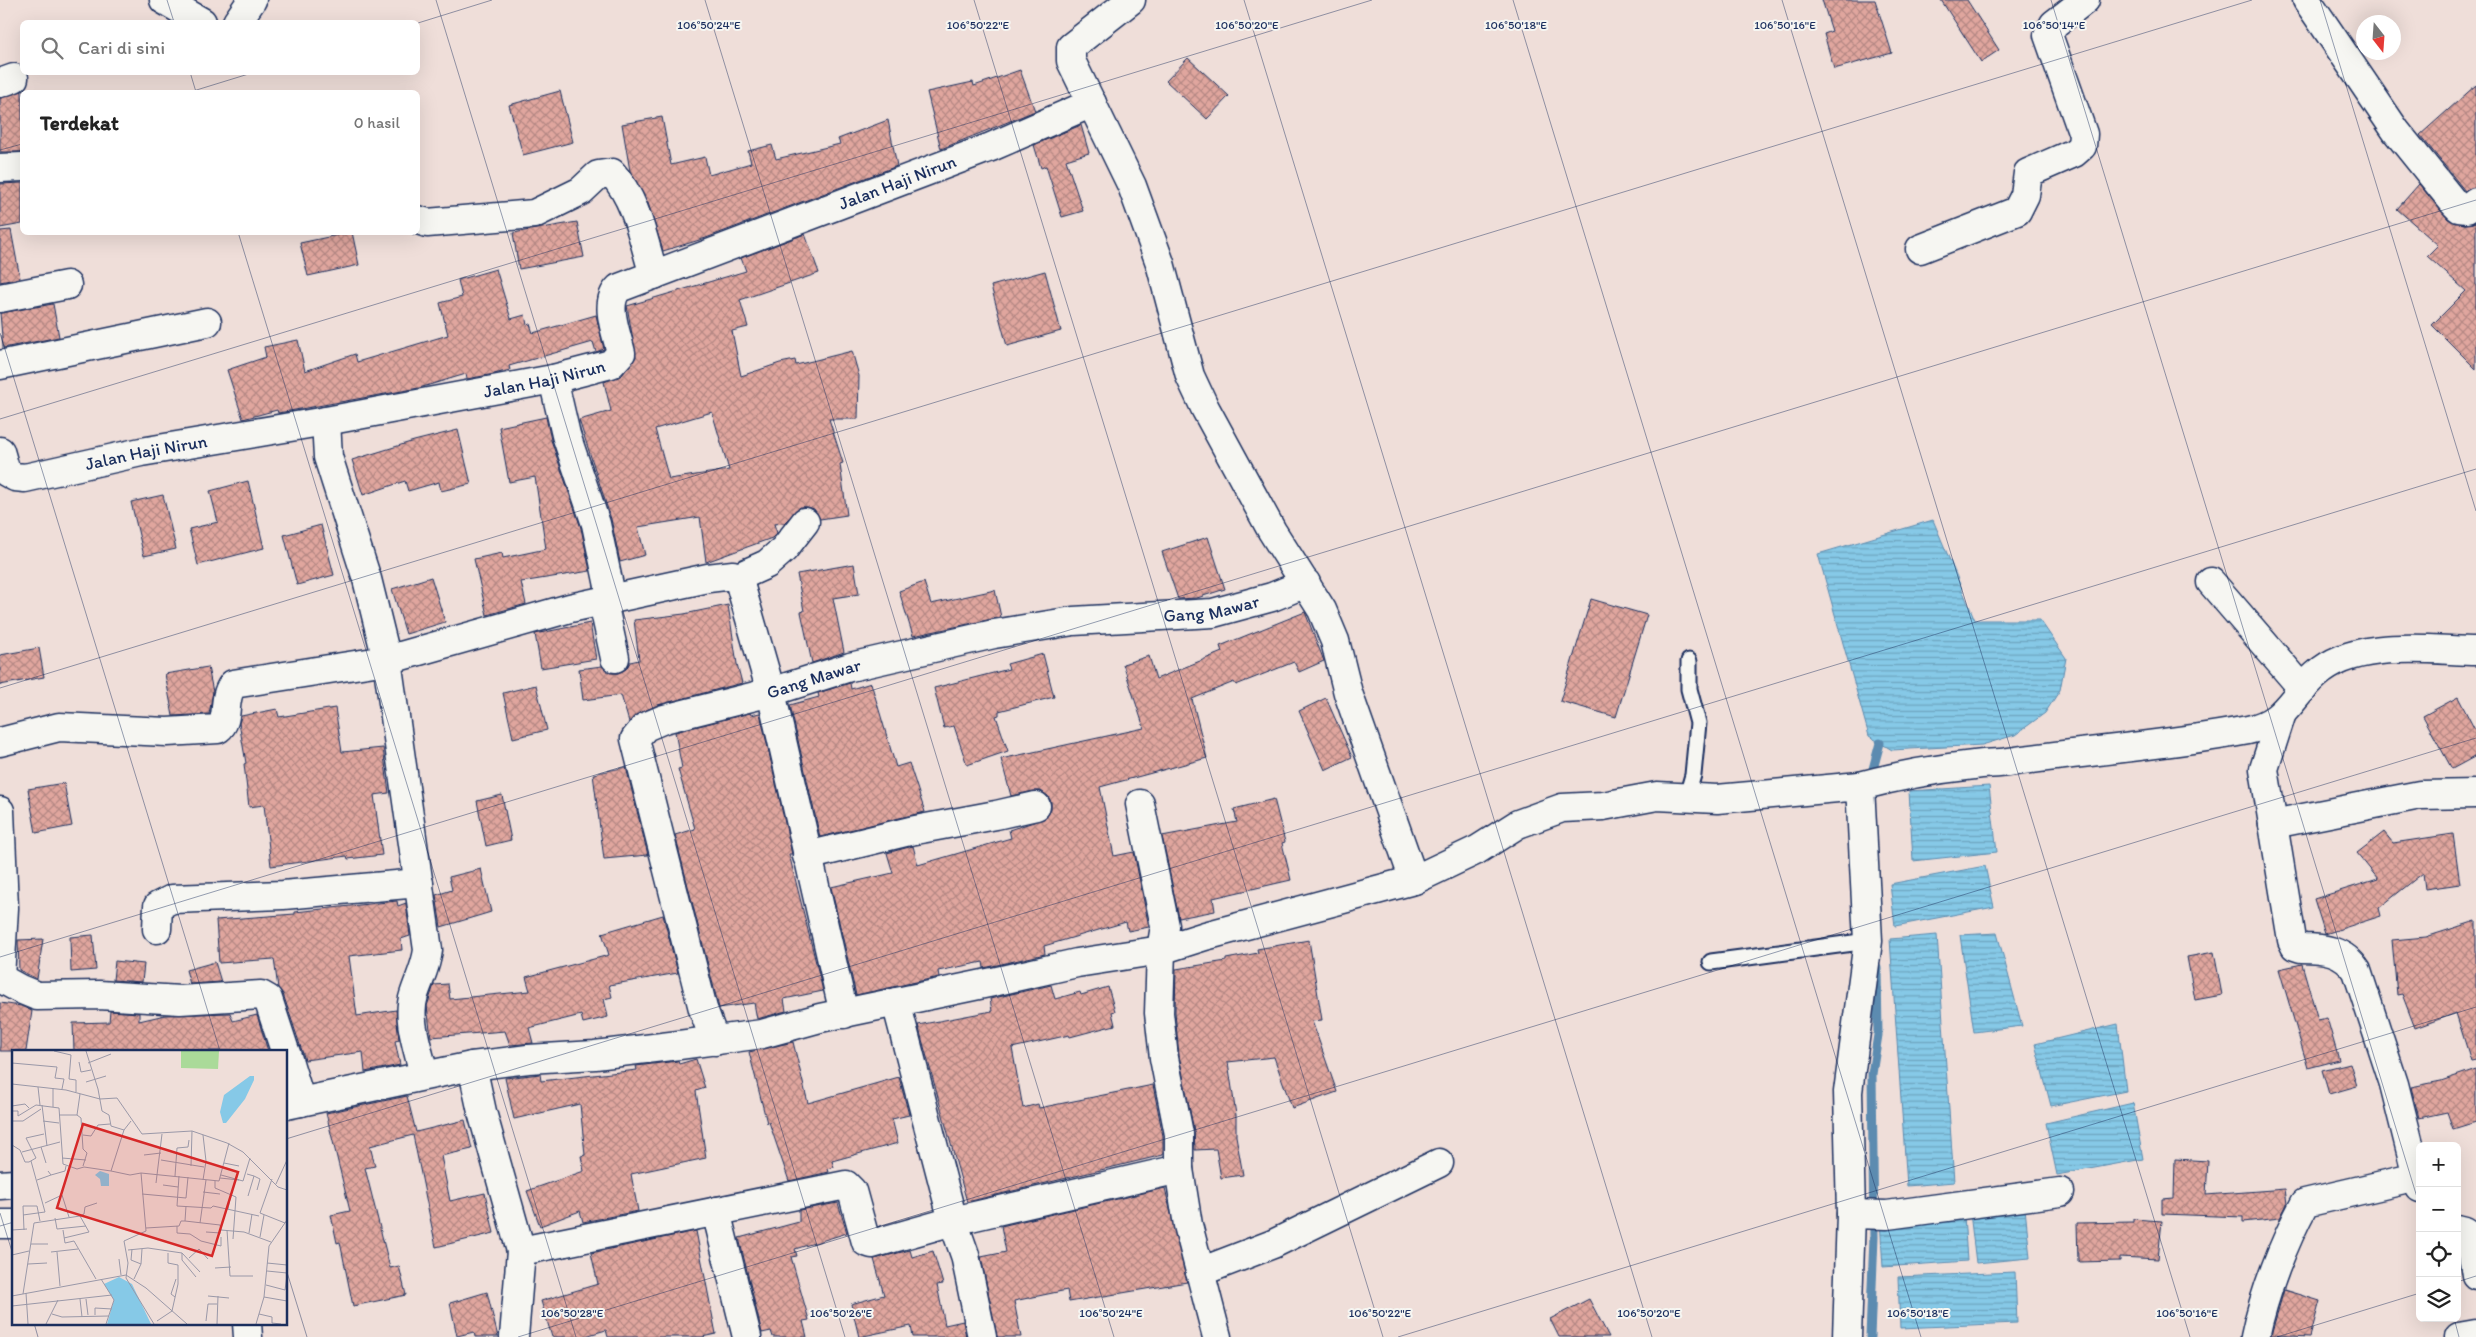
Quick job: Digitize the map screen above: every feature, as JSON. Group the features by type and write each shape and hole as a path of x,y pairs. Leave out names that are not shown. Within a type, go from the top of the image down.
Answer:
{"street":[{"path":"164,0 199,20"},
{"path":"239,20 252,0"},
{"path":"1131,0 1072,47 1071,61 1132,186 1160,263 1190,376 1204,408 1272,531 1322,610 1335,640 1348,693 1414,880"},
{"path":"1920,249 2017,211 2025,195 2028,173 2074,153 2082,146 2083,134 2048,35 2054,24 2085,0"},
{"path":"2307,0 2396,131 2454,203 2459,208 2467,209 2476,202"},
{"name":"Jalan Haji Nirun","path":"0,451 6,472 15,477 25,478 141,452 553,380 610,364 618,359 621,354 610,302 613,294 619,288 999,144 1092,103"},
{"path":"0,168 20,167"},
{"path":"420,221 427,223 534,214 581,190 598,174 612,173 621,183 633,206 654,275"},
{"path":"0,298 67,285"},
{"path":"0,365 207,322"},
{"path":"553,380 566,435 596,524 615,658"},
{"path":"326,421 328,457 367,579 388,660 428,950 426,965 413,996 412,1019 424,1076"},
{"path":"0,742 59,727 167,732 218,729 225,719 226,693 233,684 388,660 570,608 708,578 733,575 738,577 767,564 784,549 805,522"},
{"path":"738,577 771,692 844,1014"},
{"path":"2211,582 2303,689"},
{"name":"Gang Mawar","path":"715,1041 704,1009 635,739 645,727 664,719 697,713 850,667 994,634 1074,621 1213,613 1272,597 1306,583"},
{"path":"2416,1175 2394,1084 2357,971 2350,960 2335,951 2301,948 2295,946 2292,940 2264,769 2281,716 2287,706 2316,675 2334,662 2359,653 2390,650 2476,652"},
{"path":"288,1065 294,1104 472,1066 715,1041 762,1034 896,1002 1077,963 1161,950 1205,936 1414,880 1477,850 1518,824 1562,808 1603,806 1657,796 1686,798 1774,795 1860,786 1928,771 2157,744 2248,730 2267,725 2281,716"},
{"path":"1847,1337 1864,1215 1848,1092 1868,941 1860,786"},
{"path":"2273,824 2420,794 2476,794"},
{"path":"1140,804 1165,926 1161,950 1159,1013 1164,1058 1179,1134 1179,1168 1188,1225 1217,1337"},
{"path":"807,856 910,830 1036,806"},
{"path":"0,811 4,908 0,978 20,990 37,996 99,995 180,1000 261,995 268,999 285,1050"},
{"path":"157,929 158,906 172,899 283,895 419,883"},
{"path":"896,1002 953,1221 965,1255 982,1337"},
{"path":"472,1066 482,1112 521,1251 514,1337"},
{"path":"1200,1272 1273,1244 1439,1164"},
{"path":"521,1251 846,1185 852,1191 868,1244 953,1221 1179,1168"},
{"path":"2255,1337 2260,1314 2294,1222 2305,1202 2416,1183"},
{"path":"1864,1215 2013,1200 2060,1192"},
{"path":"716,1211 747,1337"},
{"path":"2461,1230 2470,1235 2476,1275"},
{"path":"247,1324 248,1337"},
{"path":"2460,1337 2476,1334"}],"lane":[{"path":"1686,798 1693,775 1698,723 1689,689 1689,661"},
{"path":"1711,962 1868,941"}],"water":[{"path":"1933,520 1975,620 2040,620 2066,658 2060,690 2045,713 2015,735 1982,745 1892,750 1869,736 1818,554"},
{"path":"1989,786 1997,852 1913,861 1909,791"},
{"path":"1985,866 1994,907 1895,926 1890,884"},
{"path":"1997,933 2022,1026 1974,1032 1960,935"},
{"path":"1937,935 1954,1182 1907,1186 1890,939"},
{"path":"2118,1024 2126,1091 2051,1106 2035,1044"},
{"path":"2133,1103 2143,1159 2057,1175 2046,1123"},
{"path":"2025,1208 2030,1258 1976,1263 1970,1213"},
{"path":"1964,1215 1967,1261 1883,1267 1880,1220"},
{"path":"2015,1272 2017,1323 1900,1328 1898,1277"}],"building":[{"path":"1822,0 1875,0 1892,53 1834,69 1824,34 1832,31"},
{"path":"1941,0 1967,0 1999,50 1981,62"},
{"path":"1188,58 1229,96 1207,119 1166,81"},
{"path":"1020,70 1035,111 941,149 927,92 973,82 974,86"},
{"path":"2476,85 2476,187 2465,191 2420,135"},
{"path":"560,91 573,142 523,155 509,105"},
{"path":"20,92 20,152 0,152 0,98"},
{"path":"662,117 671,165 705,157 709,175 751,163 748,151 772,145 776,159 840,144 838,139 888,120 897,166 706,238 663,251 648,203 630,171 622,124"},
{"path":"1081,125 1089,153 1066,160 1083,211 1062,217 1046,166 1041,168 1034,145"},
{"path":"20,183 20,224 0,228 0,184"},
{"path":"2419,184 2448,219 2465,224 2476,222 2476,369 2432,325 2466,291 2427,256 2438,245 2397,209"},
{"path":"577,222 584,257 519,269 513,233"},
{"path":"11,230 20,278 0,282 0,231"},
{"path":"805,234 819,273 740,300 748,327 732,331 741,376 780,363 795,360 796,365 852,351 859,376 858,419 829,419 843,463 840,464 847,515 820,519 814,509 800,507 784,523 774,524 777,533 772,538 706,562 700,517 638,527 645,555 620,562 611,519 579,420 611,411 604,382 622,375 636,357 627,306 746,271 741,258","holes":["712,412 729,470 669,479 655,429"]},
{"path":"338,235 353,235 359,265 308,276 300,243"},
{"path":"496,269 511,319 525,315 527,325 530,324 533,333 596,315 604,349 596,352 593,342 509,366 510,370 494,374 467,379 466,374 419,388 278,413 277,410 243,419 227,370 266,357 264,347 298,340 305,371 355,354 357,362 448,335 440,303 462,297 458,280"},
{"path":"1045,271 1061,331 1007,346 991,286"},
{"path":"53,304 59,337 3,348 0,313"},
{"path":"546,417 551,440 581,528 590,571 521,582 526,604 487,615 474,559 502,553 503,558 546,549 535,477 509,482 499,427"},
{"path":"458,430 471,484 441,491 439,482 408,491 405,481 363,495 352,460"},
{"path":"248,481 264,548 198,565 189,529 218,522 210,491"},
{"path":"163,495 176,549 144,556 131,502"},
{"path":"321,525 334,575 297,585 284,535"},
{"path":"1208,537 1225,589 1197,598 1178,599 1162,552"},
{"path":"854,564 859,594 833,598 844,652 812,663 801,612 804,611 797,574"},
{"path":"431,577 445,622 406,634 392,589"},
{"path":"924,582 931,604 995,590 1001,617 913,636 899,591"},
{"path":"1591,599 1647,615 1616,717 1560,701"},
{"path":"728,605 737,664 742,683 658,705 639,713 629,722 621,695 583,700 579,669 602,666 610,673 618,673 626,669 630,662 639,660 634,620 684,614"},
{"path":"1305,612 1324,661 1299,672 1294,662 1236,685 1234,682 1192,699 1207,758 1100,787 1114,856 1134,852 1149,927 1128,931 1126,922 1044,946 1045,954 984,968 983,962 938,971 939,977 856,995 831,887 893,873 887,853 913,846 918,865 1011,838 1009,830 1046,818 1051,810 1051,802 1048,796 1041,791 1033,791 1011,796 1001,759 1144,728 1123,664 1149,656 1156,679 1222,652 1220,646"},
{"path":"590,623 596,659 541,668 535,634"},
{"path":"39,648 44,677 0,685 0,655"},
{"path":"1043,654 1054,697 999,711 999,715 996,716 1008,751 967,765 954,726 944,728 934,688 1009,669 1007,664"},
{"path":"208,667 213,692 209,714 173,716 165,674"},
{"path":"850,683 851,689 871,683 896,767 909,763 925,812 820,837 790,705 819,697 818,693"},
{"path":"536,685 547,730 513,738 503,693"},
{"path":"2458,697 2476,732 2476,756 2452,769 2423,716"},
{"path":"1326,698 1352,757 1325,770 1299,711"},
{"path":"335,708 342,752 383,748 389,793 374,795 382,855 348,859 347,856 271,866 264,805 249,807 244,764 246,763 239,723 241,716 277,709 279,717"},
{"path":"750,713 751,715 760,713 792,854 789,854 823,991 784,999 786,1011 757,1019 754,1003 719,1008 675,835 695,829 678,769 682,768 675,732"},
{"path":"626,767 648,855 604,859 593,774"},
{"path":"64,783 72,826 36,833 28,789"},
{"path":"502,795 511,840 486,846 477,801"},
{"path":"1274,799 1285,842 1282,843 1291,880 1213,898 1215,911 1179,918 1162,836 1237,822 1234,809"},
{"path":"2384,832 2393,843 2453,834 2460,884 2425,889 2423,873 2379,908 2381,916 2325,934 2314,899 2378,879 2357,853"},
{"path":"481,869 491,912 441,927 436,895 452,890 449,877"},
{"path":"397,901 398,906 406,903 410,936 401,939 402,950 349,956 357,1016 396,1010 399,1040 395,1041 400,1065 365,1072 363,1052 305,1060 283,994 278,988 274,959 219,963 216,920 295,914 295,912"},
{"path":"663,915 678,973 609,985 612,997 604,999 608,1017 583,1023 581,1015 529,1028 533,1043 510,1045 505,1031 431,1037 427,1006 434,985 448,984 450,999 530,991 526,977 609,955 602,933"},
{"path":"2476,921 2476,1060 2471,1061 2456,1013 2415,1028 2402,994 2397,995 2392,940 2426,937"},
{"path":"93,935 96,970 71,972 70,937"},
{"path":"43,939 37,979 19,970 18,940"},
{"path":"1309,940 1322,1020 1312,1021 1337,1092 1292,1108 1274,1057 1228,1062 1236,1115 1236,1136 1243,1175 1221,1178 1216,1149 1195,1150 1194,1131 1179,1056 1175,1012 1176,969 1226,961 1226,959 1258,953 1257,949"},
{"path":"2214,952 2222,995 2195,1000 2187,957"},
{"path":"115,961 144,964 142,982 113,980"},
{"path":"215,962 221,982 190,984 186,970"},
{"path":"2302,964 2318,1020 2327,1018 2339,1060 2308,1068 2279,969"},
{"path":"1051,985 1055,999 1080,992 1081,995 1108,987 1115,1011 1112,1012 1115,1025 1070,1037 1069,1035 1012,1048 1023,1108 1038,1104 1039,1108 1153,1085 1163,1136 1163,1155 967,1202 918,1025 992,1011 990,999"},
{"path":"0,1003 21,1006 32,1011 26,1050 0,1051"},
{"path":"110,1011 139,1013 139,1021 165,1015 230,1013 233,1021 257,1015 268,1050 74,1050 73,1023 109,1022"},
{"path":"793,1042 808,1103 899,1077 909,1115 892,1119 898,1143 832,1161 834,1167 828,1169 829,1172 789,1181 769,1122 767,1123 749,1052"},
{"path":"696,1059 705,1088 696,1091 706,1158 631,1174 638,1211 583,1222 580,1211 540,1226 527,1191 584,1171 581,1156 585,1155 580,1104 514,1119 505,1078 540,1074 541,1081 637,1070 636,1066 678,1061 679,1064"},
{"path":"2350,1063 2357,1086 2329,1094 2322,1070"},
{"path":"2476,1069 2476,1122 2453,1129 2447,1112 2419,1118 2411,1087 2441,1081"},
{"path":"407,1096 416,1132 465,1120 472,1149 441,1156 450,1201 485,1193 494,1233 436,1247 413,1135 370,1146 375,1166 365,1168 390,1268 399,1266 406,1295 353,1306 340,1242 337,1243 331,1215 350,1211 326,1113"},
{"path":"2175,1159 2208,1161 2206,1195 2285,1189 2287,1204 2280,1218 2243,1222 2243,1217 2162,1214 2162,1199 2174,1198"},
{"path":"1165,1188 1187,1282 1069,1302 1067,1290 1014,1301 1021,1337 997,1337 981,1257 1006,1252 1001,1226"},
{"path":"838,1203 847,1233 795,1249 797,1256 791,1257 809,1320 803,1321 807,1337 773,1337 771,1331 762,1333 739,1238 799,1222 799,1210"},
{"path":"2133,1219 2162,1221 2158,1259 2120,1257 2120,1261 2078,1262 2077,1223 2133,1222"},
{"path":"696,1231 716,1334 702,1337 608,1337 606,1330 582,1337 552,1337 541,1301 598,1284 591,1253"},
{"path":"910,1250 912,1257 933,1251 943,1284 937,1285 945,1325 963,1321 966,1337 913,1337 911,1326 859,1337 851,1304 884,1295 874,1259"},
{"path":"2284,1290 2320,1301 2310,1337 2271,1335"},
{"path":"487,1292 498,1337 475,1337 474,1332 457,1336 450,1303"},
{"path":"1589,1299 1609,1337 1559,1337 1550,1319"}],"waterway":[{"path":"1873,769 1880,743"},
{"path":"1870,1337 1874,1237 1872,1074 1878,1035 1877,968"}]}
